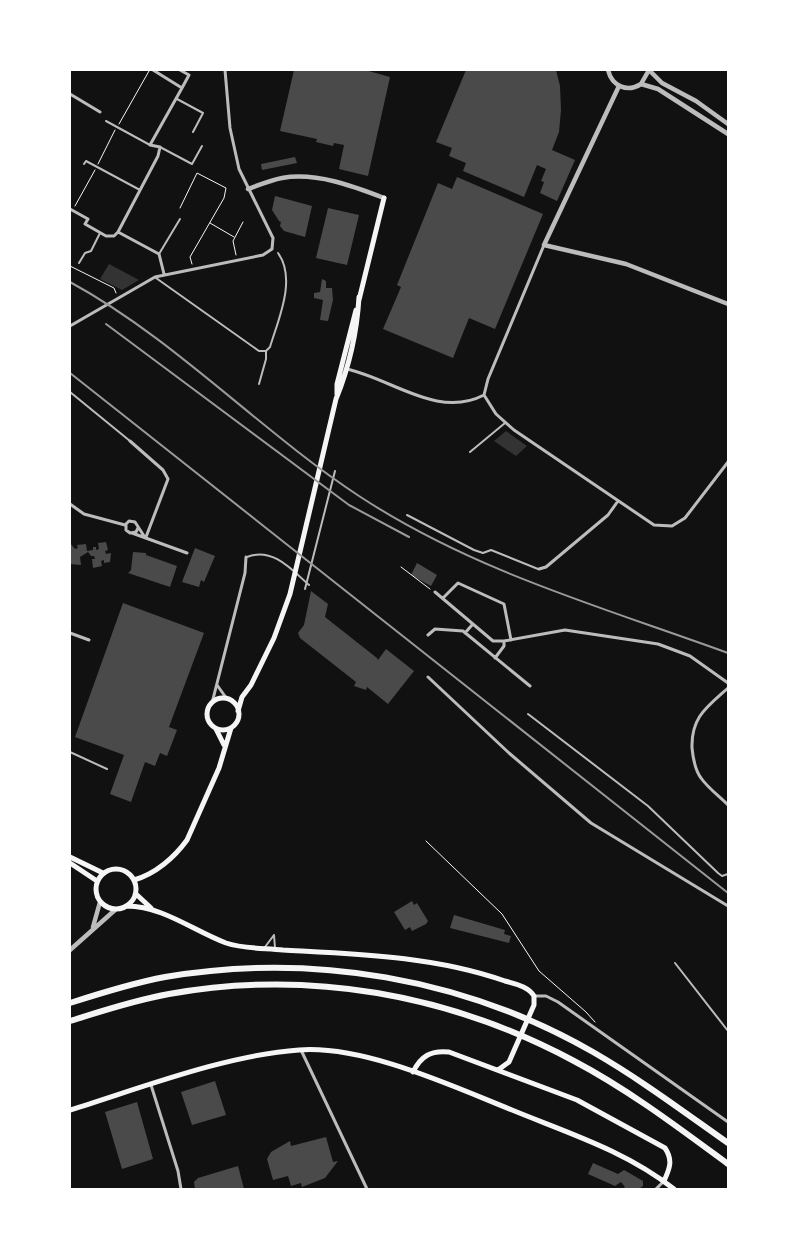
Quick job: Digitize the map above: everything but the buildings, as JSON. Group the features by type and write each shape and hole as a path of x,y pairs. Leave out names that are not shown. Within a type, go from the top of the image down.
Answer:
{"highway":[{"path":"70,1003 163,978 248,967 340,970 419,983 494,1006 538,1024 592,1052 680,1109 728,1144"},
{"path":"70,1021 167,994 249,984 329,986 417,999 486,1020 575,1061 626,1092 728,1164"}],"main road":[{"path":"344,369 354,318 384,198"},
{"path":"350,341 358,322 359,297"},
{"path":"134,880 161,867 180,850 187,840 219,768 231,728 238,719 242,697 251,685 274,638 290,594 344,369 354,318"},
{"path":"225,746 208,717 208,711 212,703 218,699 229,700 242,697"},
{"path":"229,700 238,711"},
{"path":"215,728 223,730 231,728"},
{"path":"70,857 103,873"},
{"path":"70,864 97,881"},
{"path":"151,909 136,894 134,880 126,872 120,869 113,869 103,873 97,881 96,894 100,902 106,907 115,910 127,906 151,909 229,944 275,949 353,953 479,972 527,988 534,996 534,1005 509,1062 498,1070"},
{"path":"127,906 136,894"},
{"path":"70,1110 231,1061 301,1049 323,1050 365,1056 494,1102 624,1156 674,1189"},
{"path":"412,1072 422,1056 442,1051 514,1075 577,1100 665,1148 670,1161 670,1169 664,1181"},
{"path":"509,1062 514,1075"}],"street":[{"path":"152,70 182,88"},
{"path":"70,210 88,219 85,224 100,233 114,236 118,232 158,156 160,147 150,145 189,75 180,70"},
{"path":"70,326 155,277 263,255 272,249 273,238 239,169 230,128 225,70"},
{"path":"608,70 610,78 618,86 630,88 641,84 658,89 728,134"},
{"path":"641,84 649,70 662,83 696,102 728,124"},
{"path":"484,394 492,368 544,245 618,86"},
{"path":"70,94 100,112"},
{"path":"248,188 282,178 304,177 363,190 384,198"},
{"path":"118,232 159,254 164,274"},
{"path":"544,245 626,264 728,304"},
{"path":"344,369 442,402 469,400 484,394"},
{"path":"484,394 505,423 654,525 672,526 685,518 728,462"},
{"path":"130,441 163,470 168,479 145,537"},
{"path":"539,569 546,567 601,521 618,501"},
{"path":"70,504 84,514 125,526 126,530 132,533 187,553"},
{"path":"125,526 129,521 134,521 145,537"},
{"path":"132,533 138,528"},
{"path":"212,703 245,573 246,557"},
{"path":"443,598 458,583 500,602 506,609 511,640"},
{"path":"435,592 489,640 504,641 566,630 658,644 690,656 728,684"},
{"path":"465,633 472,625"},
{"path":"428,635 435,629 458,629 530,686"},
{"path":"70,632 90,640"},
{"path":"495,658 504,646 504,641"},
{"path":"428,677 509,753 591,823 728,906"},
{"path":"217,684 229,700"},
{"path":"728,688 701,713 692,729 693,758 700,777 728,805"},
{"path":"91,930 100,902"},
{"path":"70,950 115,910"},
{"path":"534,996 546,996 558,1002 601,1030 728,1122"},
{"path":"301,1049 367,1189"},
{"path":"151,1085 181,1189"},
{"path":"656,1189 664,1181"}],"lane":[{"path":"176,99 203,113 194,132"},
{"path":"106,121 150,145"},
{"path":"160,147 192,164 202,146"},
{"path":"84,164 86,161 140,190"},
{"path":"159,254 180,219"},
{"path":"79,263 85,253 90,251 100,233"},
{"path":"259,384 266,359 266,351 270,347 285,292 286,276 278,253"},
{"path":"155,277 259,351 266,351"},
{"path":"70,392 130,441"},
{"path":"470,452 505,423"},
{"path":"305,589 335,471"},
{"path":"407,515 483,554 491,550 539,569"},
{"path":"246,557 253,555 275,558 309,585"},
{"path":"528,714 648,806 718,873 722,876 728,874"},
{"path":"70,752 107,769"},
{"path":"264,948 274,935 275,949"},
{"path":"676,963 728,1031"}],"path":[{"path":"70,210 148,72 152,70"},
{"path":"180,208 197,172 226,188 210,223 190,256 193,269"},
{"path":"237,260 233,241 244,222"},
{"path":"210,223 235,237"},
{"path":"70,266 114,288 118,297"},
{"path":"402,567 422,585 435,592"},
{"path":"426,840 502,914 539,970 586,1012 601,1030"}],"shaded area":[{"path":"109,264 139,280 122,290 100,279"},
{"path":"506,431 527,446 516,456 494,441"}],"railway":[{"path":"70,282 109,305 146,331 322,470 359,496 402,522 447,546 493,567 586,603 728,653"},
{"path":"106,324 349,505 409,537"},
{"path":"70,373 728,893"}]}
